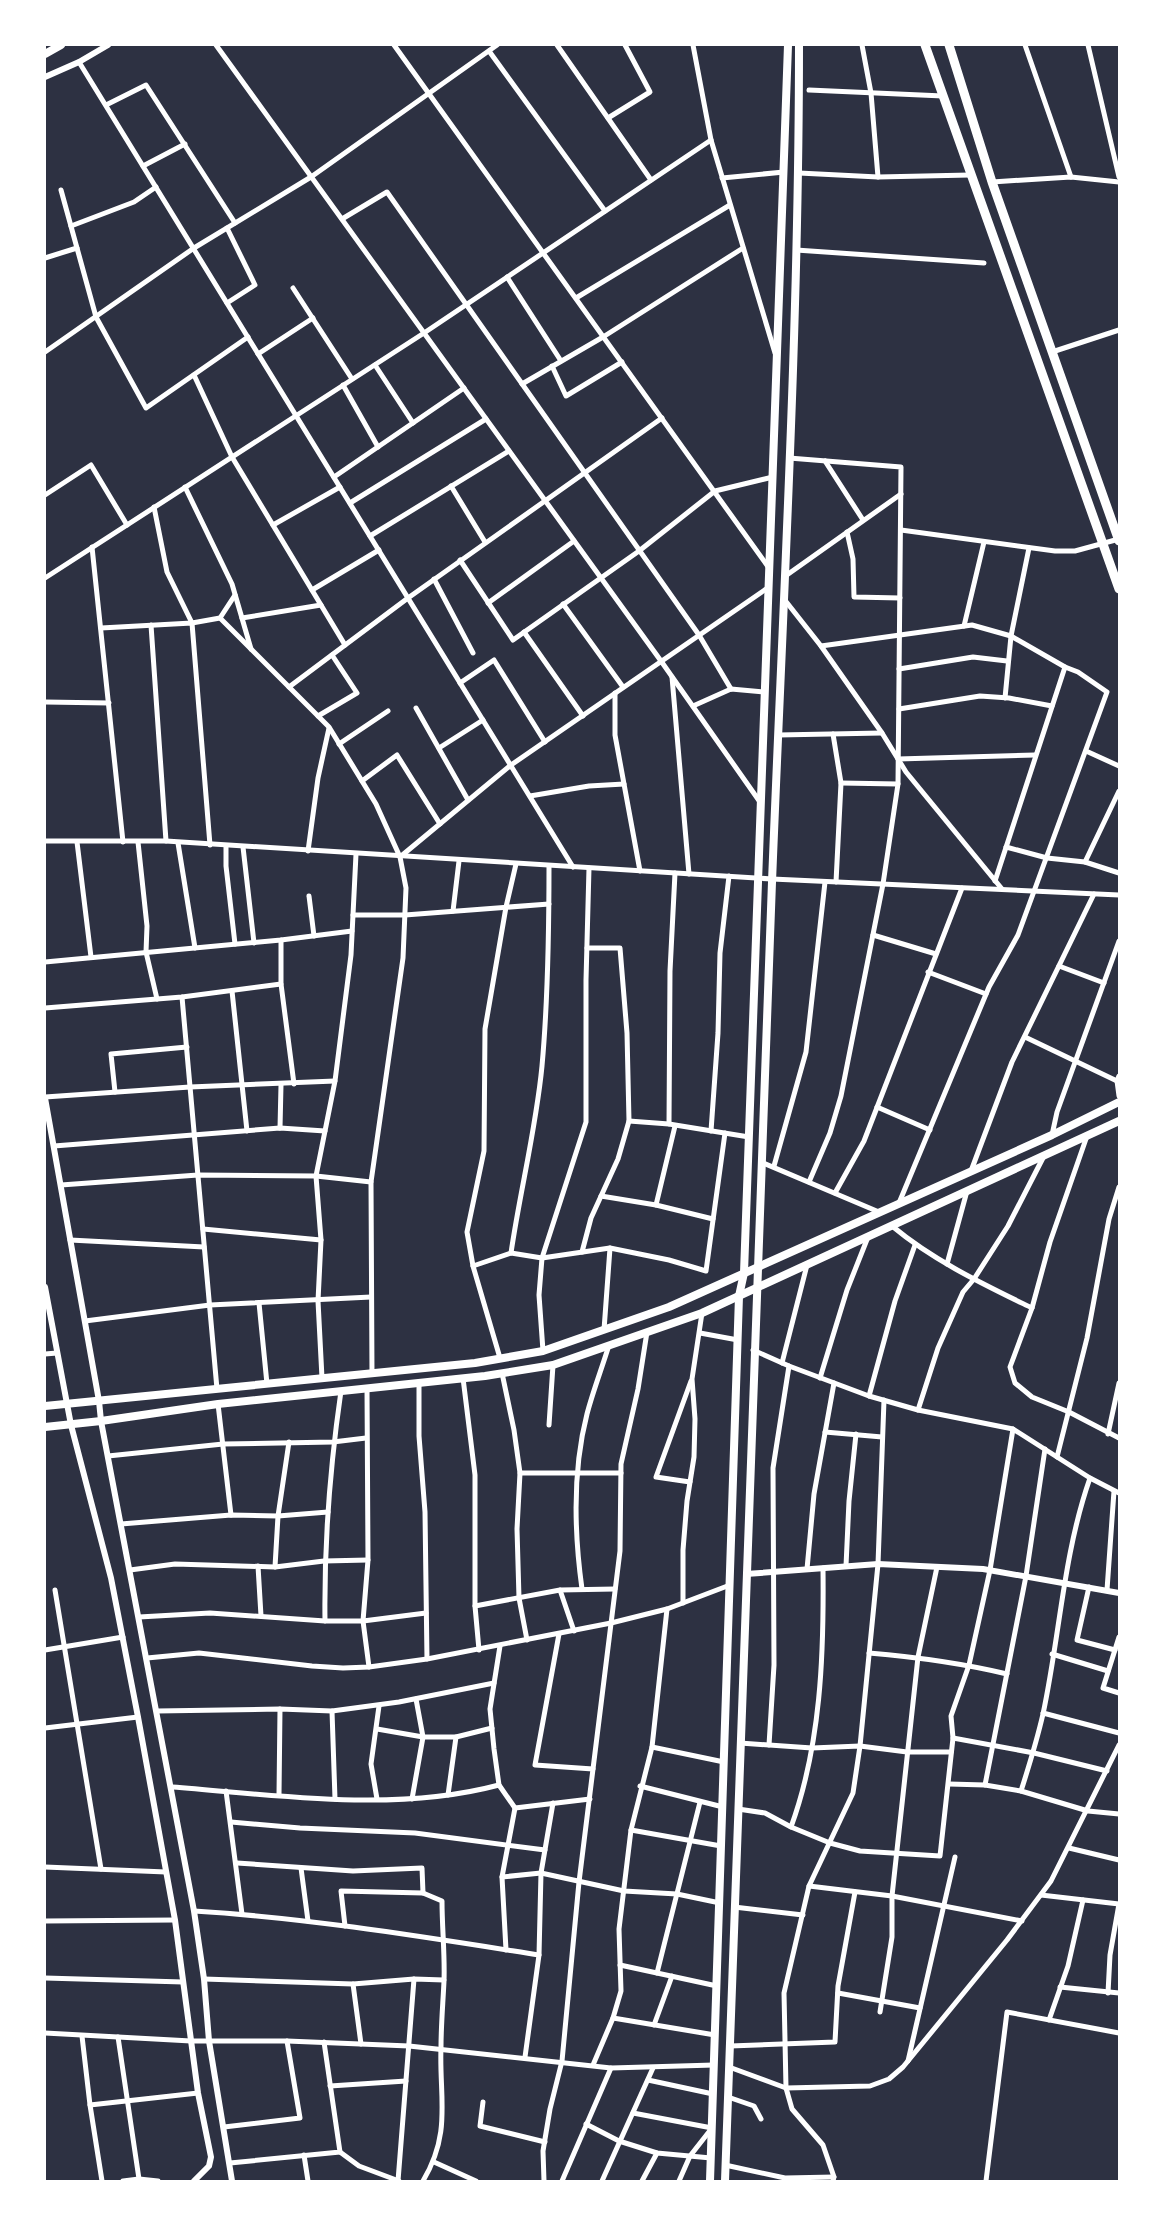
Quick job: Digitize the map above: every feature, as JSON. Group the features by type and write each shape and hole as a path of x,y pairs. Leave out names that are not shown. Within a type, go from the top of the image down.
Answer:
{"main road":[{"path":"45,54 61,45"},
{"path":"710,2181 739,1296 744,1273 788,45"},
{"path":"725,2181 755,1289 799,173 799,45"},
{"path":"925,45 1119,589"},
{"path":"950,45 992,182 1119,540"},
{"path":"45,1406 372,1373 500,1358 542,1351 669,1307 1052,1135 1119,1102"},
{"path":"45,1427 101,1422 218,1404 463,1378 553,1364 702,1313 1119,1121"}],"street":[{"path":"45,77 79,62 108,45"},
{"path":"216,45 661,661 761,803"},
{"path":"394,45 769,568"},
{"path":"45,352 194,248 311,177 428,92 497,45"},
{"path":"557,45 651,180"},
{"path":"608,118 650,92 625,45"},
{"path":"693,45 711,140 777,359"},
{"path":"862,45 871,93 878,177"},
{"path":"1025,45 1071,177"},
{"path":"1088,45 1119,177"},
{"path":"489,51 604,212"},
{"path":"79,62 573,867"},
{"path":"106,105 146,85 235,223"},
{"path":"809,90 943,96"},
{"path":"45,578 424,333 711,140"},
{"path":"143,166 185,144"},
{"path":"722,178 784,172"},
{"path":"799,173 878,177 970,175"},
{"path":"992,182 1071,177 1119,182"},
{"path":"71,226 134,202 156,187"},
{"path":"61,190 96,317 146,408 248,337"},
{"path":"342,219 387,192 699,635 731,689"},
{"path":"576,298 730,205"},
{"path":"227,228 256,285 227,303"},
{"path":"45,258 77,248"},
{"path":"522,384 603,337 743,248"},
{"path":"796,250 984,263"},
{"path":"507,277 561,361"},
{"path":"293,288 352,379"},
{"path":"258,354 313,318"},
{"path":"1052,352 1119,330"},
{"path":"552,366 566,396 622,362"},
{"path":"375,365 413,423"},
{"path":"194,375 232,457 345,645"},
{"path":"343,385 378,447"},
{"path":"334,477 464,388"},
{"path":"289,688 460,560 662,418"},
{"path":"350,503 486,419"},
{"path":"370,536 509,451"},
{"path":"789,458 901,467 898,784 873,935 841,1096 830,1133 809,1182"},
{"path":"825,461 864,520"},
{"path":"45,495 91,465 127,525"},
{"path":"460,560 513,640 639,551 714,492 772,476"},
{"path":"451,486 485,542"},
{"path":"185,487 212,539 235,595 251,649"},
{"path":"273,525 340,487"},
{"path":"784,577 901,494"},
{"path":"154,507 167,572 192,623 210,845"},
{"path":"901,530 1029,548 1076,551 1119,540"},
{"path":"847,532 853,559 854,597 900,598"},
{"path":"488,603 574,541"},
{"path":"964,626 984,542"},
{"path":"92,547 124,842"},
{"path":"1006,698 1011,636 1029,548"},
{"path":"312,590 379,550"},
{"path":"434,579 472,653"},
{"path":"400,857 511,765 769,587"},
{"path":"101,628 192,623 220,618 235,595"},
{"path":"783,598 821,646 882,733 906,772 1002,890"},
{"path":"563,604 623,688"},
{"path":"242,618 321,605"},
{"path":"220,618 329,727 376,804 400,857 406,888 403,958 371,1182 372,1373"},
{"path":"150,624 166,841"},
{"path":"821,646 972,625 1011,636 1065,667 1078,672 1107,692 1036,891 1018,935 986,994 899,1203"},
{"path":"524,632 583,716"},
{"path":"318,716 357,693 332,655"},
{"path":"899,669 973,657 1008,661"},
{"path":"460,683 494,660 545,742"},
{"path":"995,881 1065,667"},
{"path":"671,676 689,874"},
{"path":"693,706 731,689 765,692"},
{"path":"615,693 615,735 640,871"},
{"path":"899,709 980,696 1006,698 1052,706"},
{"path":"45,702 109,703"},
{"path":"416,708 468,800"},
{"path":"339,744 388,710"},
{"path":"439,748 483,720"},
{"path":"308,851 318,778 329,727"},
{"path":"778,735 882,733"},
{"path":"833,734 841,784 836,882"},
{"path":"1086,752 1119,766"},
{"path":"362,781 397,755 440,824"},
{"path":"898,759 1035,755"},
{"path":"530,796 589,786 624,784"},
{"path":"841,784 898,784"},
{"path":"1084,862 1119,791"},
{"path":"45,841 166,841 772,879 1119,895"},
{"path":"77,842 91,957"},
{"path":"138,842 147,926 146,952 158,999"},
{"path":"178,843 195,948"},
{"path":"226,846 226,866 236,944"},
{"path":"243,847 254,943"},
{"path":"1006,847 1047,858 1084,862 1119,873"},
{"path":"322,1378 318,1301 322,1240 316,1176 336,1081 352,931 356,854"},
{"path":"453,911 459,860"},
{"path":"500,1358 473,1266 467,1232 484,1151 485,1028 506,907 516,864"},
{"path":"510,1253 535,1120 542,1066 549,866"},
{"path":"542,1351 539,1295 542,1258 586,1122 589,868"},
{"path":"669,1124 670,971 675,873"},
{"path":"711,1131 718,1033 720,953 729,876"},
{"path":"774,1166 806,1052 825,882"},
{"path":"835,1193 864,1141 962,888"},
{"path":"971,1171 994,1107 1025,1037 1094,894"},
{"path":"309,896 314,936"},
{"path":"353,915 405,915 549,904"},
{"path":"45,962 254,943 352,931"},
{"path":"873,935 936,954"},
{"path":"281,940 281,984 294,1084"},
{"path":"1052,1135 1057,1112 1119,941"},
{"path":"582,1252 591,1218 618,1159 629,1120 627,1033 620,948 587,948"},
{"path":"1059,966 1104,983"},
{"path":"928,972 986,994"},
{"path":"45,1008 182,997 281,984"},
{"path":"232,991 247,1131"},
{"path":"182,997 217,1389"},
{"path":"1025,1037 1118,1078 1119,1096"},
{"path":"114,1092 111,1054 187,1048"},
{"path":"232,2181 209,2040 204,1979 194,1911 172,1787 101,1422 99,1401 45,1097 190,1087 281,1085 336,1081"},
{"path":"280,1128 281,1085"},
{"path":"877,1107 930,1130"},
{"path":"629,1120 669,1124 749,1137"},
{"path":"656,1205 675,1126"},
{"path":"54,1146 280,1128 325,1131"},
{"path":"473,1266 510,1253 542,1258 610,1248 669,1260 706,1271 725,1132"},
{"path":"1087,1136 1050,1242 1032,1308 1010,1368 1015,1383 1032,1397 1069,1412 1108,1434 1119,1438"},
{"path":"918,1410 938,1348 963,1292 974,1279 1008,1226 1044,1156"},
{"path":"761,1162 879,1212"},
{"path":"60,1185 198,1175 316,1176 371,1182"},
{"path":"1057,1457 1087,1338 1109,1219 1119,1187"},
{"path":"947,1264 967,1191"},
{"path":"601,1196 656,1205 713,1219"},
{"path":"892,1226 914,1245 974,1279 1032,1308"},
{"path":"203,1229 322,1240"},
{"path":"820,1378 847,1290 868,1237"},
{"path":"70,1240 204,1246"},
{"path":"869,1396 914,1245"},
{"path":"604,1330 610,1248"},
{"path":"782,1363 807,1265"},
{"path":"45,1287 71,1425 111,1578 175,1920 198,2093 211,2157 209,2166 194,2181"},
{"path":"85,1321 210,1305 371,1297"},
{"path":"259,1303 267,1384"},
{"path":"690,1482 656,1477 692,1379 702,1313"},
{"path":"544,2181 544,2142 562,2061 579,1882 616,1589 620,1551 621,1464 638,1389 647,1332"},
{"path":"700,1333 738,1340"},
{"path":"582,1589 576,1550 574,1510 578,1472 586,1415 609,1345"},
{"path":"753,1350 789,1366 869,1396 918,1410 1013,1429 1090,1478 1117,1492 1107,1590"},
{"path":"45,1354 57,1353"},
{"path":"549,1425 553,1364"},
{"path":"769,1745 774,1665 772,1572 773,1468 789,1366"},
{"path":"502,1373 514,1430 520,1473 517,1529 519,1598 527,1640"},
{"path":"463,1378 474,1475 475,1606 478,1650"},
{"path":"683,1603 683,1550 694,1458 695,1419 692,1379"},
{"path":"419,1382 419,1436 425,1512 427,1659"},
{"path":"807,1569 814,1494 834,1383"},
{"path":"1108,1434 1119,1383"},
{"path":"367,1388 368,1560 363,1621 369,1667"},
{"path":"325,1621 324,1560 333,1442 341,1391"},
{"path":"726,2165 784,2180 834,2179 823,2145 792,2109 786,2088 784,1993 809,1886 853,1793 860,1746 878,1564 884,1400"},
{"path":"218,1404 231,1515"},
{"path":"738,1809 765,1813 791,1827 830,1843 860,1851 940,1856 953,1738 952,1716 969,1665 990,1570 1013,1429"},
{"path":"825,1432 882,1437"},
{"path":"846,1566 849,1502 856,1434"},
{"path":"108,1456 223,1444 333,1442 366,1438"},
{"path":"275,1567 278,1516 289,1442"},
{"path":"985,1786 1026,1576 1045,1449"},
{"path":"520,1473 578,1472 621,1474"},
{"path":"1021,1791 1034,1753 1078,1512 1090,1478"},
{"path":"121,1524 231,1515 278,1516 328,1512"},
{"path":"130,1570 175,1564 275,1567 324,1560 368,1560"},
{"path":"746,1574 878,1564 990,1570 1119,1592"},
{"path":"258,1566 261,1616"},
{"path":"880,2012 892,1936 892,1896 918,1657 937,1567"},
{"path":"791,1827 803,1795 812,1748 824,1631 823,1568"},
{"path":"147,1658 199,1654 320,1667 369,1667 500,1646 611,1623 667,1609 730,1585"},
{"path":"1089,1587 1077,1640 1115,1650"},
{"path":"475,1606 560,1590 616,1589"},
{"path":"55,1590 101,1869"},
{"path":"560,1590 574,1631"},
{"path":"592,2065 621,1991 619,1929 631,1830 640,1786 652,1747 667,1609"},
{"path":"139,1617 210,1613 325,1621 363,1621 426,1613"},
{"path":"559,1634 535,1765 593,1768"},
{"path":"45,1650 122,1637"},
{"path":"1119,1637 1103,1688 1119,1693"},
{"path":"500,1646 490,1708 498,1785 515,1808 502,1877 506,1950"},
{"path":"869,1653 918,1657 969,1665 1007,1674"},
{"path":"1052,1654 1108,1671"},
{"path":"157,1712 280,1709 332,1711 379,1706 494,1683"},
{"path":"412,1799 423,1737 416,1699"},
{"path":"377,1799 371,1764 379,1706"},
{"path":"279,1795 280,1709"},
{"path":"332,1711 335,1799"},
{"path":"1043,1712 1119,1733"},
{"path":"45,1728 138,1717"},
{"path":"377,1729 423,1737 456,1737 492,1728"},
{"path":"448,1795 456,1737"},
{"path":"953,1738 1034,1753 1107,1771"},
{"path":"740,1742 812,1748 860,1746 907,1752 951,1752"},
{"path":"729,2067 786,2088 870,2086 889,2079 908,2062 1022,1921 1051,1882 1088,1811 1119,1745"},
{"path":"652,1747 724,1762"},
{"path":"949,1784 1021,1791 1088,1811 1119,1814"},
{"path":"172,1787 335,1799 412,1799 466,1794 498,1785"},
{"path":"640,1786 723,1807"},
{"path":"226,1791 237,1863 242,1914"},
{"path":"515,1808 590,1799"},
{"path":"657,1973 700,1802"},
{"path":"525,2057 539,1955 541,1873 553,1803"},
{"path":"231,1822 300,1828 414,1833 545,1850"},
{"path":"631,1830 721,1846"},
{"path":"1069,1848 1119,1860"},
{"path":"908,2062 956,1857"},
{"path":"237,1863 353,1871 422,1868 423,1892"},
{"path":"45,1867 166,1872"},
{"path":"301,1868 308,1921"},
{"path":"502,1877 541,1873 624,1891 677,1894 720,1903"},
{"path":"809,1886 892,1896 1022,1921"},
{"path":"345,1926 341,1891 423,1892 442,1901 444,1980 440,2049 443,2095 440,2139 434,2162 423,2181"},
{"path":"730,2046 835,2042 838,1993 855,1892"},
{"path":"1041,1895 1119,1904 1110,1955 1108,1993"},
{"path":"1049,2020 1068,1966 1083,1900"},
{"path":"734,1907 803,1915"},
{"path":"194,1911 308,1921 539,1955"},
{"path":"45,1921 175,1920"},
{"path":"620,1965 717,1986"},
{"path":"654,2025 672,1976"},
{"path":"45,1978 183,1982"},
{"path":"204,1979 354,1984 414,1979 444,1980"},
{"path":"230,2163 340,2152 359,2166 398,2181 414,1979"},
{"path":"354,1984 361,2044"},
{"path":"1060,1988 1119,1994"},
{"path":"838,1993 920,2008"},
{"path":"986,2181 1007,2012 1119,2033"},
{"path":"612,2018 715,2035"},
{"path":"45,2033 191,2040 324,2042 408,2046 562,2061 611,2068 714,2066"},
{"path":"82,2036 90,2105 102,2181"},
{"path":"118,2037 139,2179"},
{"path":"224,2127 300,2118 287,2041"},
{"path":"324,2042 340,2152"},
{"path":"562,2181 611,2068"},
{"path":"602,2181 654,2068"},
{"path":"648,2080 713,2094"},
{"path":"330,2086 406,2081"},
{"path":"90,2105 198,2093"},
{"path":"728,2098 754,2106 761,2119"},
{"path":"483,2102 480,2126 544,2142"},
{"path":"633,2113 712,2128 690,2156 679,2181"},
{"path":"586,2124 619,2141 657,2154 711,2158"},
{"path":"642,2181 657,2154"},
{"path":"304,2155 308,2181"},
{"path":"434,2162 476,2181"},
{"path":"122,2181 139,2179 158,2181"}]}
